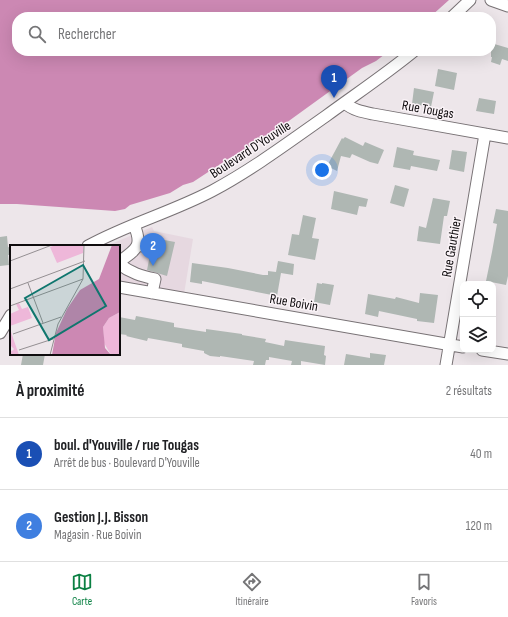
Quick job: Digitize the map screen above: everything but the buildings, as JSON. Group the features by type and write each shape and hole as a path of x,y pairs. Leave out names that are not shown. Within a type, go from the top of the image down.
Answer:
{"street":[{"path":"457,12 470,0"},
{"path":"491,0 508,6"},
{"name":"Boulevard D'Youville","path":"101,243 134,224 186,204 233,179 278,150 407,56"},
{"name":"Rue Tougas","path":"345,102 347,105 373,114 508,138"},
{"name":"Rue Gauthier","path":"446,365 485,134"},
{"path":"120,262 138,245 139,237 134,224"},
{"path":"138,245 152,248"},
{"path":"120,264 134,274 155,279 152,293"},
{"name":"Rue Boivin","path":"120,287 460,346"},
{"path":"0,332 10,317"},
{"path":"496,352 508,354"}],"shaded area":[{"path":"0,0 449,0 436,12 12,12 12,56 382,56 362,68 268,136 228,159 193,182 183,185 170,193 130,205 125,209 115,211 0,204"},
{"path":"152,227 154,231 193,239 184,294 120,281 120,245 108,245"}],"place":[{"name":"boul. d'Youville / rue Tougas","path":"334,98"},
{"name":"Gestion J.J. Bisson","path":"153,266"}]}
